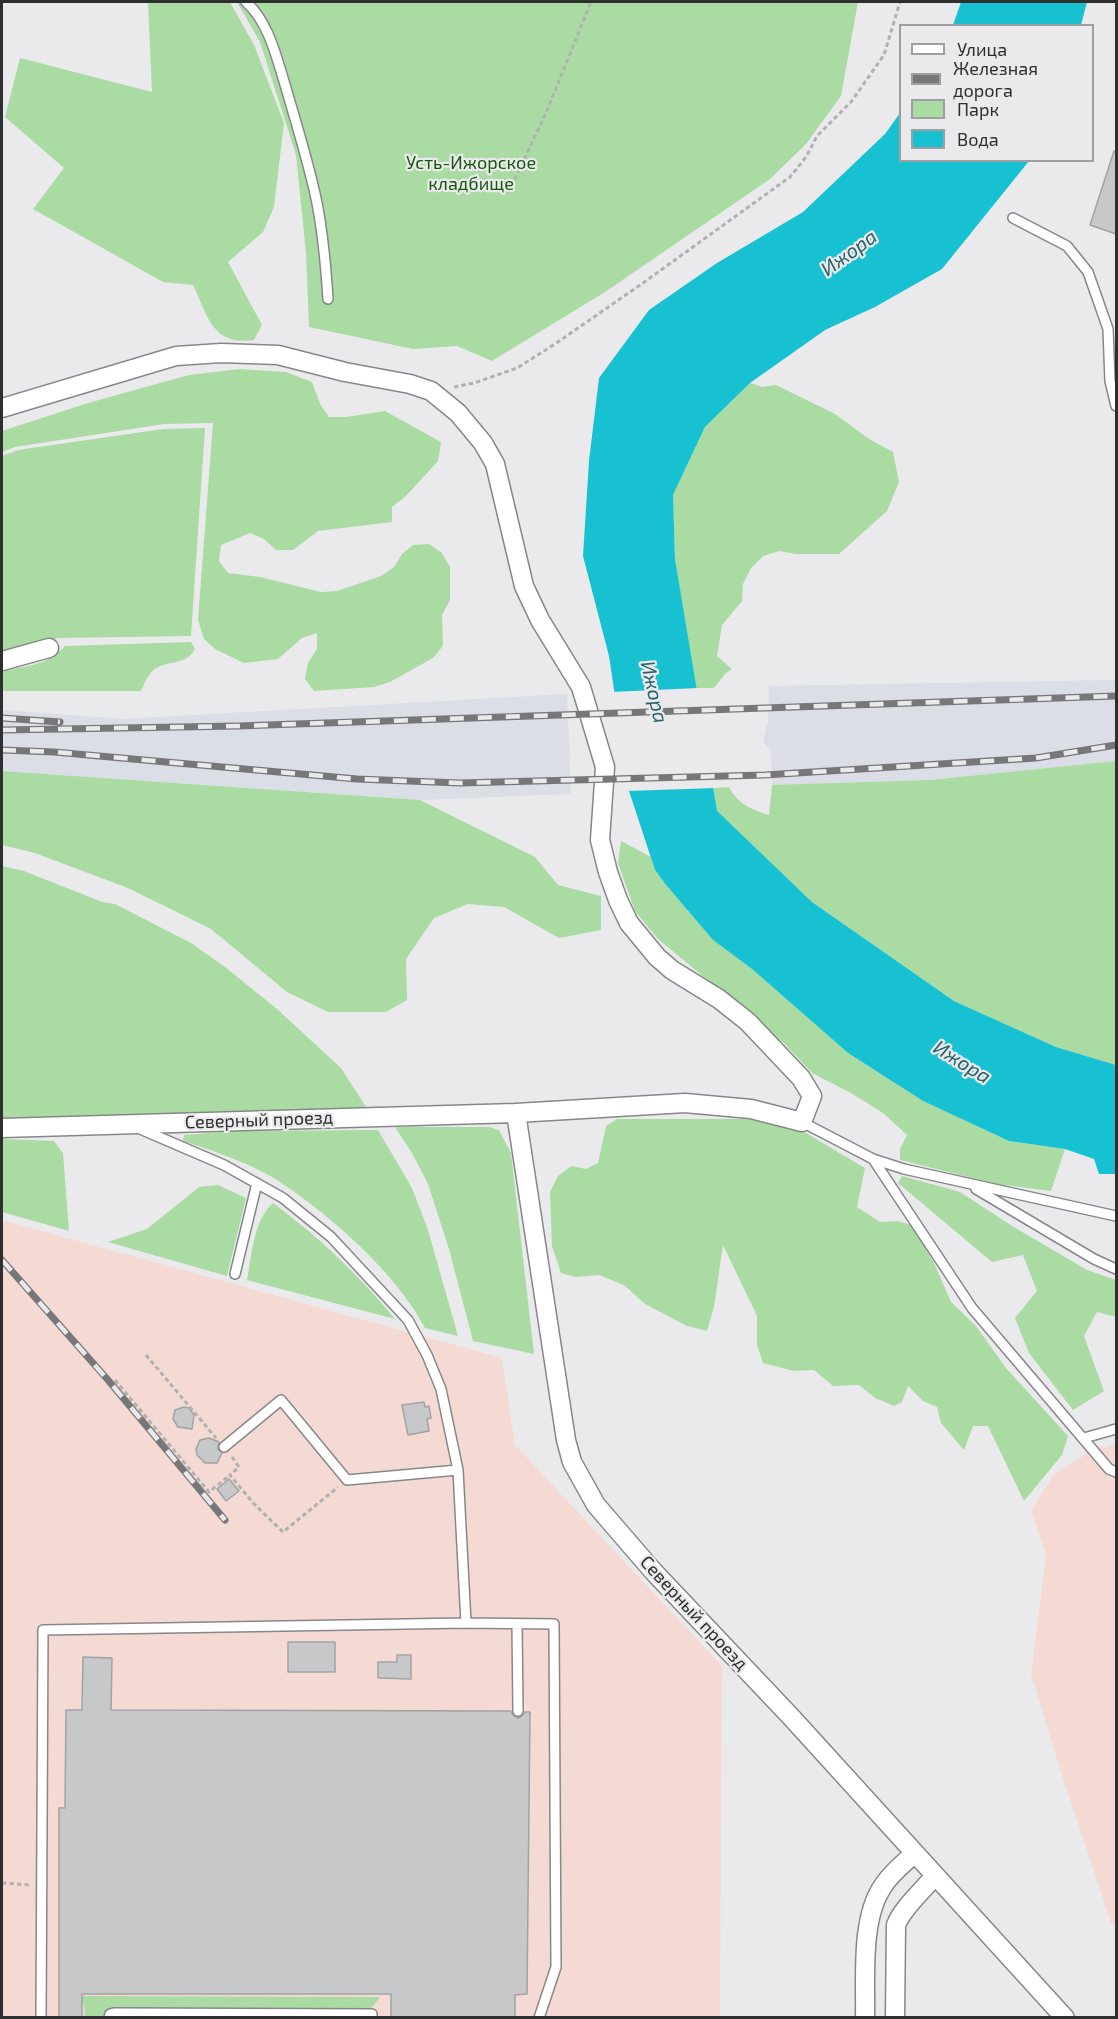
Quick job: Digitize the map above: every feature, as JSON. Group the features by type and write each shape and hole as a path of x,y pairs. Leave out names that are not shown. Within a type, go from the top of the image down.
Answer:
{"street":[{"path":"2,408 176,356 221,352 278,355 345,372 410,384 431,391 458,413 483,443 495,464 524,586 540,620 581,687 605,767 600,840 615,891 629,923 657,957 672,970 719,999 748,1022 801,1078 812,1096 802,1122"},
{"path":"2,661 49,648"},
{"name":"Северный проезд","path":"2,1128 381,1115 516,1113 685,1103 751,1109 802,1122"},
{"name":"Северный проезд","path":"516,1113 566,1440 581,1482 596,1505 653,1571 792,1718 1065,2018"},
{"path":"865,2018 867,1946 874,1903 890,1875 915,1853"},
{"path":"895,2018 896,1925 901,1913 935,1875"},
{"path":"914,1901 925,1895 953,1894"}],"lane":[{"path":"246,2 253,8 267,32 303,147 317,202 324,247 328,299"},
{"path":"1013,218 1066,246 1088,272 1108,329 1110,381 1116,406"},
{"path":"802,1122 873,1159 904,1169 1116,1216"},
{"path":"131,1125 224,1165 283,1198 331,1237 408,1320 427,1355 441,1389 458,1470 465,1623"},
{"path":"873,1159 972,1308 1109,1469 1116,1472"},
{"path":"235,1274 257,1183"},
{"path":"969,1184 1094,1259 1116,1269"},
{"path":"224,1448 281,1400 347,1480 458,1470"},
{"path":"1084,1437 1116,1429"},
{"path":"41,2018 43,1630 465,1623 554,1624 556,1967 539,2018"},
{"path":"517,1624 518,1712"},
{"path":"109,2018 110,2014 114,2013 285,2016 372,2014 372,2018"}],"path":[{"path":"508,193 546,112 591,2"},
{"path":"431,391 474,383 517,368 644,284 789,177 806,157 817,136 851,102 884,55 900,2"},
{"path":"115,1380 209,1492 230,1475"},
{"path":"283,1532 347,1480"},
{"path":"2,1883 43,1885"}],"shaded area":[{"path":"1116,680 1116,761 930,780 772,785 771,751 763,742 768,722 769,686"},
{"path":"567,694 571,794 420,800 2,771 2,710 123,719"},
{"path":"2,1220 502,1358 515,1445 722,1666 720,2017 2,2017"},
{"path":"1116,1443 1116,1928 1111,1923 1031,1674 1046,1555 1031,1510 1055,1473 1102,1445 1104,1448"}],"green space":[{"path":"148,2 230,2 254,45 284,123 274,207 263,232 228,262 262,325 254,340 240,341 220,333 208,318 193,285 163,282 33,209 64,168 5,117 20,58 152,92"},
{"name":"Усть-Ижорское кладбище","path":"237,2 858,2 841,96 806,144 770,179 605,292 492,361 457,346 413,349 309,327 306,253 296,155 260,42"},
{"path":"239,369 286,372 312,382 320,404 329,417 346,417 385,411 441,442 438,461 406,496 392,507 392,522 318,531 293,550 276,550 264,539 250,533 221,545 219,561 228,573 260,577 321,592 337,591 381,576 394,567 402,554 413,545 429,544 442,553 450,567 450,600 442,615 443,646 433,658 390,682 374,687 314,691 305,679 308,663 317,649 317,633 302,638 278,659 244,663 215,649 204,639 198,620 213,423 164,424 15,447 2,452 2,431 88,403 189,375"},
{"path":"750,383 762,387 776,385 835,414 869,439 893,452 899,482 887,511 839,554 796,554 779,551 763,556 751,568 743,584 742,601 722,625 717,656 732,669 714,688 695,688 675,559 673,495 705,427"},
{"path":"205,428 191,636 58,638 2,655 2,456 18,450 163,429"},
{"path":"191,642 195,649 191,655 155,669 147,678 141,691 2,691 2,670 44,661 65,646"},
{"path":"1116,761 1116,1065 1056,1047 954,1001 812,902 716,811 713,788 729,787 746,806 769,815 772,785 930,780"},
{"path":"2,771 420,800 535,857 558,885 601,896 601,930 559,938 504,907 468,904 434,918 406,959 407,1000 386,1012 328,1012 287,992 211,929 128,888 35,853 2,845"},
{"path":"621,841 651,857 655,870 666,885 713,940 752,969 848,1053 923,1101 1009,1141 1065,1149 1051,1191 997,1184 900,1160 900,1149 907,1135 883,1113 812,1073 785,1044 658,939 635,911 618,863"},
{"path":"2,866 24,871 102,902 115,904 191,943 277,1009 341,1068 368,1110 2,1118"},
{"path":"617,1119 748,1119 806,1133 865,1168 857,1207 880,1222 897,1221 912,1225 934,1263 951,1302 976,1326 1006,1368 1068,1436 1062,1455 1024,1501 988,1426 973,1426 964,1450 941,1423 937,1407 923,1401 908,1386 902,1402 894,1406 875,1398 859,1385 833,1386 814,1370 794,1371 763,1363 757,1345 757,1316 723,1245 714,1307 707,1331 687,1326 645,1304 624,1285 599,1275 575,1277 561,1273 552,1246 550,1192 558,1176 571,1166 586,1169 598,1163 606,1126"},
{"path":"395,1127 489,1127 499,1130 511,1153 534,1354 473,1341 449,1249 428,1184"},
{"path":"378,1130 412,1188 428,1230 458,1336 425,1328 396,1285 378,1264 336,1225 293,1191 250,1166 183,1141 184,1135 235,1131"},
{"path":"2,1139 54,1141 63,1153 69,1231 2,1212"},
{"path":"902,1176 960,1192 1087,1270 1116,1280 1116,1317 1097,1312 1084,1336 1104,1391 1073,1410 1029,1353 1015,1318 1037,1291 1023,1255 992,1262 898,1183"},
{"path":"218,1185 246,1198 227,1276 108,1242 147,1229 199,1187"},
{"path":"273,1203 338,1257 395,1319 247,1280 257,1229 266,1210"},
{"path":"72,1996 380,1997 370,2010 85,2018 84,2004 72,2003"}],"water":[{"path":"961,2 1087,2 1081,24 953,24"},
{"name":"Ижора","path":"899,114 899,162 1028,162 942,269 875,307 825,330 750,383 705,427 673,495 675,559 717,811 812,902 954,1001 1056,1047 1116,1065 1116,1174 1099,1174 1094,1159 1065,1149 1009,1141 923,1101 848,1053 752,969 713,940 666,885 655,870 629,791 609,656 583,556 589,461 599,378 649,310 717,263 803,212 885,134"}],"pier":[{"path":"698,688 716,788 626,791 611,692"}],"building":[{"path":"1114,151 1116,152 1116,234 1090,225"},
{"path":"424,1402 425,1407 429,1406 431,1418 427,1419 429,1431 408,1435 402,1405"},
{"path":"189,1408 194,1415 192,1429 178,1427 173,1419 175,1410"},
{"path":"209,1438 219,1442 218,1449 222,1453 217,1463 205,1463 197,1455 196,1449 200,1440"},
{"path":"229,1479 239,1491 226,1501 217,1489"},
{"path":"288,1642 335,1642 335,1672 288,1672"},
{"path":"397,1655 411,1655 411,1679 378,1678 378,1662 397,1662"},
{"path":"83,1657 112,1658 111,1710 511,1711 518,1718 525,1712 530,1712 527,1994 515,1995 515,2018 391,2018 391,1994 82,1994 82,2018 59,2018 59,1808 65,1808 66,1710 82,1710"}],"railway":[{"path":"2,730 238,726 1116,696"},
{"path":"2,718 60,722"},
{"path":"2,750 54,752 357,779 460,783 765,775 1036,758 1116,745"},
{"path":"2,1260 108,1380 225,1520"}]}
